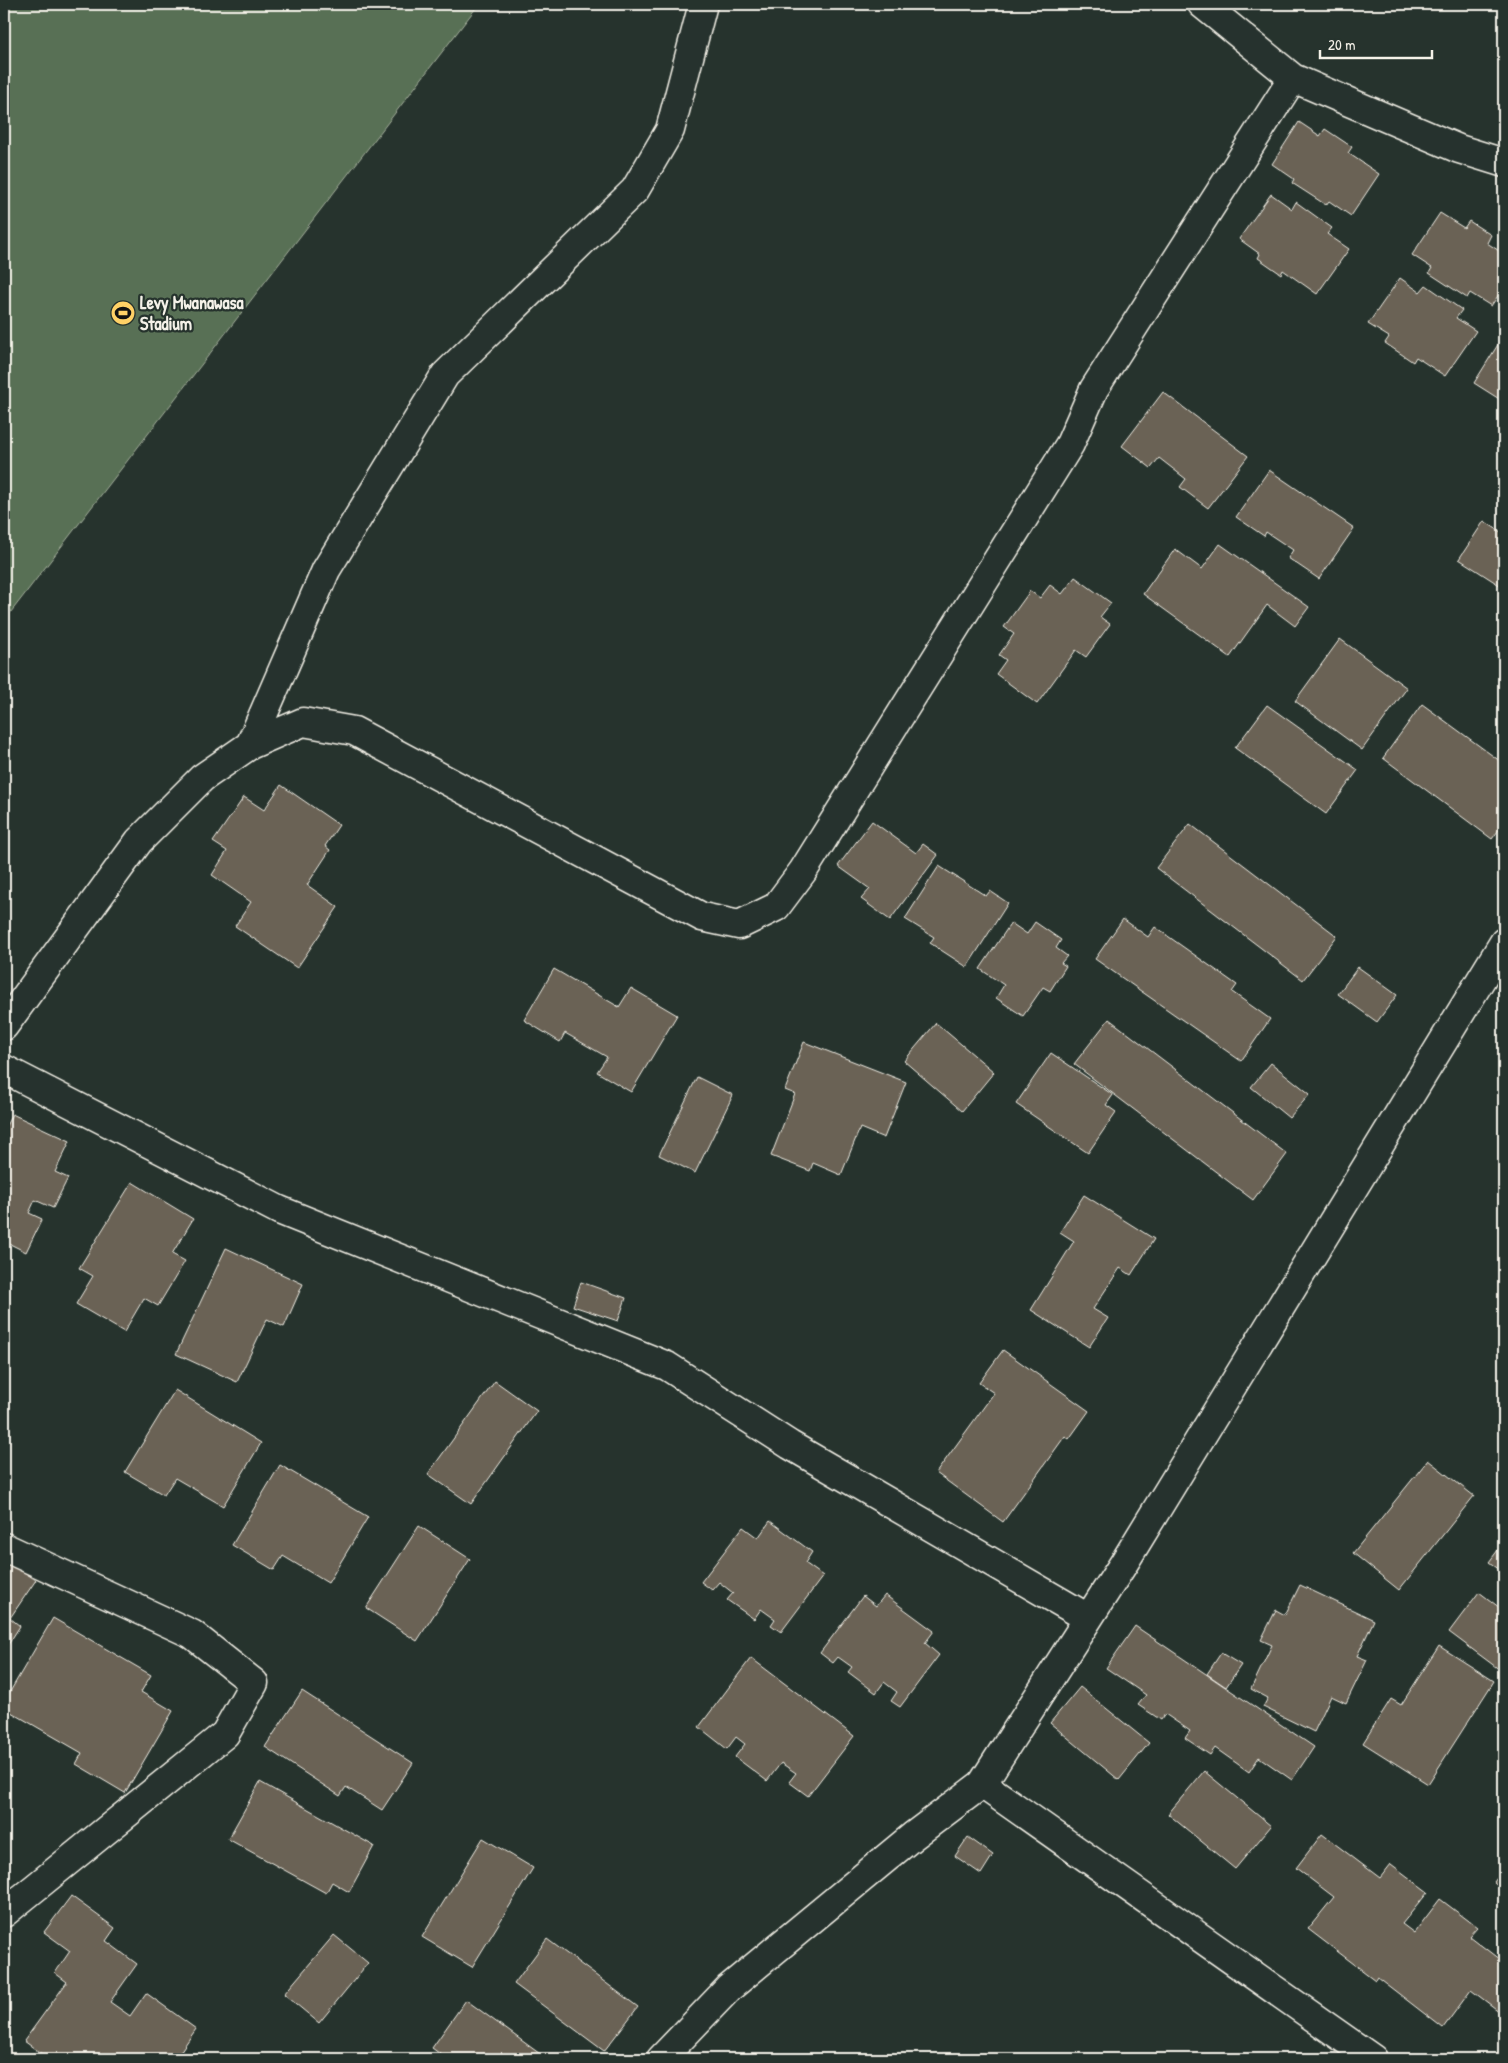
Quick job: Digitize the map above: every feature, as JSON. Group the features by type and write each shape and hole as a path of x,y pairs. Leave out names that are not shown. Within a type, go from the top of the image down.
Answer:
{"street":[{"path":"250,745 326,570 445,375 635,190 670,130 703,4"},
{"path":"1202,4 1293,78 1459,149 1504,163"},
{"path":"4,1026 139,842 202,778 250,745 303,722 354,731 702,917 740,925 776,907 802,871 1070,444 1094,388 1293,78"},
{"path":"661,2059 729,1988 913,1836 982,1784 1088,1618 1504,942"},
{"path":"4,1069 279,1210 666,1366 790,1445 1088,1618"},
{"path":"4,1547 192,1634 254,1682 225,1734 4,1913"},
{"path":"982,1784 1373,2059"}],"green space":[{"name":"Levy Mwanawasa Stadium","path":"4,4 479,4 4,621"}],"building":[{"path":"1299,122 1320,136 1325,129 1352,147 1348,153 1379,174 1351,216 1329,201 1326,205 1292,183 1294,179 1272,164"},
{"path":"1271,194 1292,209 1296,202 1332,228 1327,234 1349,249 1317,294 1283,270 1281,274 1258,258 1260,254 1239,239"},
{"path":"1440,213 1464,228 1469,221 1491,235 1487,243 1504,254 1504,287 1491,306 1470,293 1467,298 1429,273 1432,268 1412,255"},
{"path":"1400,278 1420,292 1426,285 1462,310 1456,318 1476,331 1445,376 1416,357 1413,362 1385,343 1389,337 1368,324"},
{"path":"1504,335 1504,402 1474,383"},
{"path":"1163,392 1248,456 1208,508 1180,487 1186,479 1159,458 1151,468 1122,446"},
{"path":"1269,470 1354,528 1319,579 1288,558 1293,550 1266,532 1264,536 1236,517"},
{"path":"1484,521 1504,534 1504,588 1459,559"},
{"path":"1220,544 1309,607 1295,626 1267,605 1230,657 1143,594 1175,549 1202,569"},
{"path":"1075,577 1111,603 1100,617 1110,624 1086,657 1076,650 1037,704 996,674 1006,660 999,655 1014,634 1004,627 1030,591 1040,598 1050,585 1062,594"},
{"path":"1340,639 1407,688 1362,750 1295,701"},
{"path":"1422,704 1504,764 1504,823 1492,839 1383,758"},
{"path":"1267,705 1358,770 1326,814 1235,748"},
{"path":"281,785 339,825 325,846 330,850 307,885 338,907 297,968 235,926 251,902 212,875 227,851 213,842 244,797 264,810"},
{"path":"872,821 916,853 923,844 938,855 890,920 861,899 870,889 838,866"},
{"path":"1190,824 1337,936 1303,980 1156,868"},
{"path":"939,866 986,896 990,891 1008,903 967,967 930,943 934,937 905,919"},
{"path":"1123,919 1148,937 1155,927 1237,985 1232,992 1270,1019 1241,1061 1095,959"},
{"path":"1035,922 1061,940 1056,948 1067,956 1061,963 1066,966 1050,991 1043,987 1023,1016 996,998 1004,985 980,969 1011,923 1027,934"},
{"path":"1358,967 1397,995 1377,1022 1338,994"},
{"path":"554,969 619,1007 631,988 677,1015 631,1092 597,1072 607,1057 565,1033 560,1042 524,1020"},
{"path":"1109,1019 1287,1154 1253,1200 1074,1064"},
{"path":"936,1023 994,1072 962,1111 904,1061"},
{"path":"804,1042 906,1082 884,1138 860,1128 841,1175 813,1163 810,1171 771,1156 795,1094 785,1090"},
{"path":"1051,1053 1113,1095 1106,1105 1116,1112 1088,1153 1016,1104"},
{"path":"1271,1063 1310,1094 1289,1118 1251,1087"},
{"path":"697,1077 733,1095 695,1173 659,1155"},
{"path":"12,1114 70,1141 55,1172 68,1178 53,1208 35,1200 29,1213 42,1219 26,1252 10,1244 4,1257 4,1130"},
{"path":"132,1182 193,1219 172,1254 185,1261 158,1306 144,1298 124,1332 76,1304 93,1276 79,1268"},
{"path":"1084,1195 1154,1239 1131,1275 1120,1268 1093,1309 1108,1318 1089,1347 1031,1310 1074,1241 1060,1232"},
{"path":"226,1248 303,1284 284,1327 267,1319 237,1382 176,1354"},
{"path":"581,1282 626,1298 618,1321 573,1306"},
{"path":"1003,1350 1089,1411 1069,1439 1065,1436 1003,1522 936,1473 994,1393 979,1383"},
{"path":"495,1381 537,1411 471,1504 428,1474"},
{"path":"175,1390 261,1443 223,1506 175,1478 164,1495 125,1472"},
{"path":"1428,1460 1474,1496 1399,1590 1353,1553"},
{"path":"280,1465 368,1517 328,1583 283,1556 274,1570 232,1545"},
{"path":"770,1521 812,1552 805,1563 823,1576 781,1632 771,1625 775,1619 761,1609 754,1619 727,1600 733,1593 719,1582 712,1590 701,1582 743,1527 758,1538"},
{"path":"419,1526 470,1559 417,1641 366,1608"},
{"path":"1504,1542 1504,1573 1489,1562"},
{"path":"4,1559 36,1580 10,1618 20,1626 4,1651"},
{"path":"1300,1585 1374,1620 1357,1656 1367,1660 1346,1703 1331,1696 1314,1732 1263,1707 1268,1698 1251,1689 1272,1645 1261,1640 1276,1610 1285,1615"},
{"path":"1479,1592 1504,1611 1504,1673 1449,1632"},
{"path":"885,1595 934,1631 925,1643 939,1655 900,1707 891,1701 897,1692 884,1682 876,1693 848,1672 852,1667 838,1657 833,1663 820,1653 863,1596 876,1606"},
{"path":"53,1618 151,1675 141,1692 173,1711 125,1793 76,1764 82,1753 4,1708 4,1702"},
{"path":"1135,1626 1314,1747 1292,1780 1259,1757 1249,1772 1215,1748 1210,1755 1185,1738 1190,1731 1165,1714 1161,1720 1138,1705 1146,1695 1106,1668"},
{"path":"1439,1646 1494,1681 1428,1784 1363,1743 1391,1699 1401,1705"},
{"path":"1221,1653 1241,1665 1226,1687 1207,1674"},
{"path":"751,1658 854,1736 808,1796 789,1782 796,1773 781,1763 767,1781 735,1757 745,1744 736,1737 727,1749 699,1727"},
{"path":"1080,1687 1149,1743 1119,1780 1050,1723"},
{"path":"302,1691 413,1763 382,1810 346,1787 340,1796 265,1747"},
{"path":"1204,1771 1271,1826 1235,1869 1168,1814"},
{"path":"260,1782 374,1846 349,1892 332,1882 326,1893 228,1839"},
{"path":"1322,1834 1380,1878 1391,1864 1428,1892 1402,1924 1414,1933 1440,1899 1477,1927 1469,1936 1504,1963 1504,2015 1471,1990 1443,2028 1377,1977 1375,1980 1308,1929 1334,1897 1296,1868"},
{"path":"968,1837 993,1855 981,1874 955,1856"},
{"path":"483,1838 533,1868 472,1967 422,1937"},
{"path":"1504,1869 1504,1890 1494,1882"},
{"path":"71,1896 115,1928 106,1941 137,1964 110,2002 130,2016 146,1993 196,2029 178,2055 184,2059 49,2059 24,2041 67,1982 55,1973 70,1951 44,1932"},
{"path":"334,1935 368,1963 319,2023 284,1994"},
{"path":"547,1939 638,2007 604,2051 514,1984"},
{"path":"466,2000 547,2059 447,2059 432,2048"}],"place":[{"name":"Levy Mwanawasa Stadium","path":"123,313"}]}
